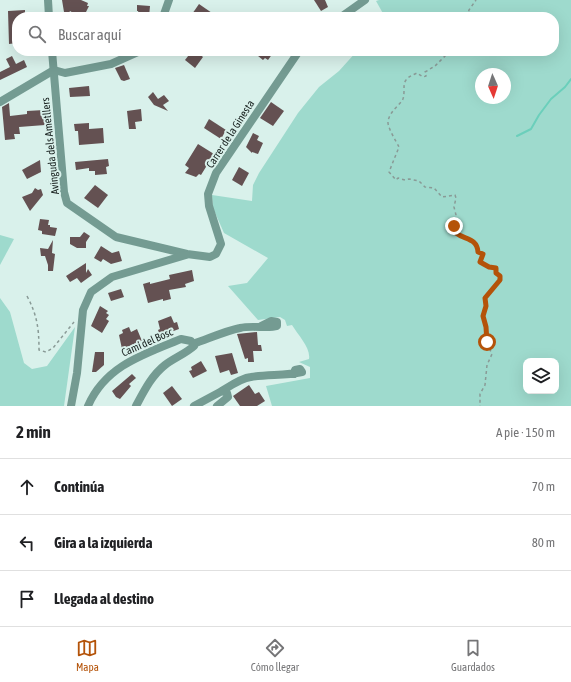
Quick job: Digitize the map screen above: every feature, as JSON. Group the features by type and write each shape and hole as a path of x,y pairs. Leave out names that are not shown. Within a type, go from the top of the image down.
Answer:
{"street":[{"path":"48,0 49,12"},
{"path":"165,12 169,0"},
{"path":"348,12 365,0"},
{"name":"Avinguda dels Ametllers","path":"53,56 64,192 68,203 116,237 187,254"},
{"path":"0,102 54,70 65,73 111,64 129,56"},
{"name":"Carrer de la Ginesta","path":"187,254 210,257 216,254 221,244 208,194 216,173 296,56"},
{"path":"163,248 166,254 163,262"},
{"path":"71,406 77,373 83,310 91,292 112,277 187,254"},
{"path":"136,406 155,374 166,364 185,354 194,346 193,344 240,328 261,326"},
{"name":"Camí del Bosc","path":"88,406 91,398 103,382 119,367 181,339 191,341 193,344"},
{"path":"194,406 249,377 294,374"},
{"path":"216,406 228,397 227,393 222,391"}],"path":[{"path":"468,12 476,0"},
{"path":"445,56 435,66 427,69 425,72 426,76 424,77 417,73 408,78 405,82 405,92 401,101 394,108 388,121 388,126 399,147 389,172 396,180 398,178 404,180 419,180 425,187 434,188 442,197 455,195 456,198 454,207 456,215 454,229 456,233 473,240 478,246 478,252 483,254 480,262 496,268 496,273 500,276 500,280 485,298 486,306 483,316 486,327 487,342 492,354 487,365 485,385 480,394 480,406"},
{"path":"27,296 35,312 39,350 46,352 53,348 74,321 82,316"}],"green space":[{"path":"571,0 571,406 272,406 266,386 310,378 310,367 299,362 309,359 308,350 292,325 287,326 285,320 280,317 258,320 228,286 247,283 268,258 224,233 213,208 212,195 252,201 253,185 259,173 298,113 319,87 339,71 352,56 559,56 559,12 382,12 376,1"},
{"path":"0,235 14,239 0,265"},
{"path":"0,298 10,312 24,363 32,369 47,366 75,327 64,406 0,406"}],"building":[{"path":"62,0 81,0 88,3 87,6 89,6 86,12 64,12"},
{"path":"314,0 325,0 328,7 321,11"},
{"path":"199,4 211,12 193,12"},
{"path":"137,5 150,6 149,12 137,11"},
{"path":"25,10 25,12 12,12 12,44 9,44 8,11"},
{"path":"12,56 16,64 24,60 27,67 0,80 0,72 10,67 6,59"},
{"path":"188,56 203,57 195,68 185,60"},
{"path":"258,56 271,56 268,60 265,58 263,60"},
{"path":"124,65 130,79 124,81 121,80 115,68"},
{"path":"89,86 90,96 70,97 69,88"},
{"path":"153,92 158,99 164,95 169,101 163,105 168,111 154,105 148,97"},
{"path":"271,102 284,111 273,126 260,118"},
{"path":"9,103 10,116 27,114 27,111 44,110 45,125 19,127 20,134 14,134 15,139 5,140 2,107"},
{"path":"141,109 142,121 135,122 136,129 129,129 127,111"},
{"path":"209,119 226,130 221,139 204,128"},
{"path":"89,123 89,129 103,128 104,143 79,145 78,131 75,131 74,124"},
{"path":"253,133 259,136 257,140 263,143 258,154 252,153 246,147"},
{"path":"198,144 214,154 201,175 199,174 196,177 185,173 189,168 185,165"},
{"path":"108,159 109,166 106,167 107,174 95,175 95,171 89,171 89,168 76,170 75,162"},
{"path":"40,160 41,172 27,179 22,170"},
{"path":"239,167 249,173 242,186 232,180"},
{"path":"95,185 108,195 98,208 84,198"},
{"path":"35,188 38,190 41,189 43,195 30,211 22,197 32,193"},
{"path":"40,219 49,220 48,225 50,225 50,227 57,228 55,236 42,234 42,231 38,230"},
{"path":"84,232 90,236 86,242 86,248 77,248 70,244 70,237 80,237"},
{"path":"53,240 52,253 55,254 53,271 48,271 45,256 41,256 40,248 48,249"},
{"path":"101,246 112,253 119,251 122,261 111,264 103,259 101,262 94,258"},
{"path":"86,263 86,273 88,269 92,275 81,283 77,278 70,282 66,276"},
{"path":"192,270 194,281 185,284 186,287 169,290 171,299 163,301 163,299 148,303 143,284 150,282 150,284 170,279 169,275"},
{"path":"121,289 124,297 111,301 108,293"},
{"path":"100,306 108,311 106,313 109,315 106,319 109,321 102,333 91,326"},
{"path":"171,316 174,323 177,322 179,329 160,336 158,321"},
{"path":"129,327 131,332 137,329 142,341 122,349 119,335 123,333 122,330"},
{"path":"257,332 258,345 261,345 262,351 253,351 254,362 248,362 248,358 245,359 237,334"},
{"path":"95,352 104,352 104,365 96,372 92,372"},
{"path":"232,353 238,373 231,375 229,370 220,373 215,356"},
{"path":"201,361 207,371 193,378 189,371 192,370 191,367"},
{"path":"132,374 136,378 129,384 131,386 120,399 116,397 112,391"},
{"path":"249,385 255,394 259,392 265,401 257,406 240,406 233,396"},
{"path":"172,386 182,399 172,406 163,393"}],"waterway":[{"path":"517,136 531,129 551,99 565,87 571,79"}],"route":[{"path":"454,226 456,233 471,238 478,246 478,252 483,254 480,262 489,267 496,268 496,273 500,276 500,280 485,298 486,306 483,316 486,327 487,342"}]}
